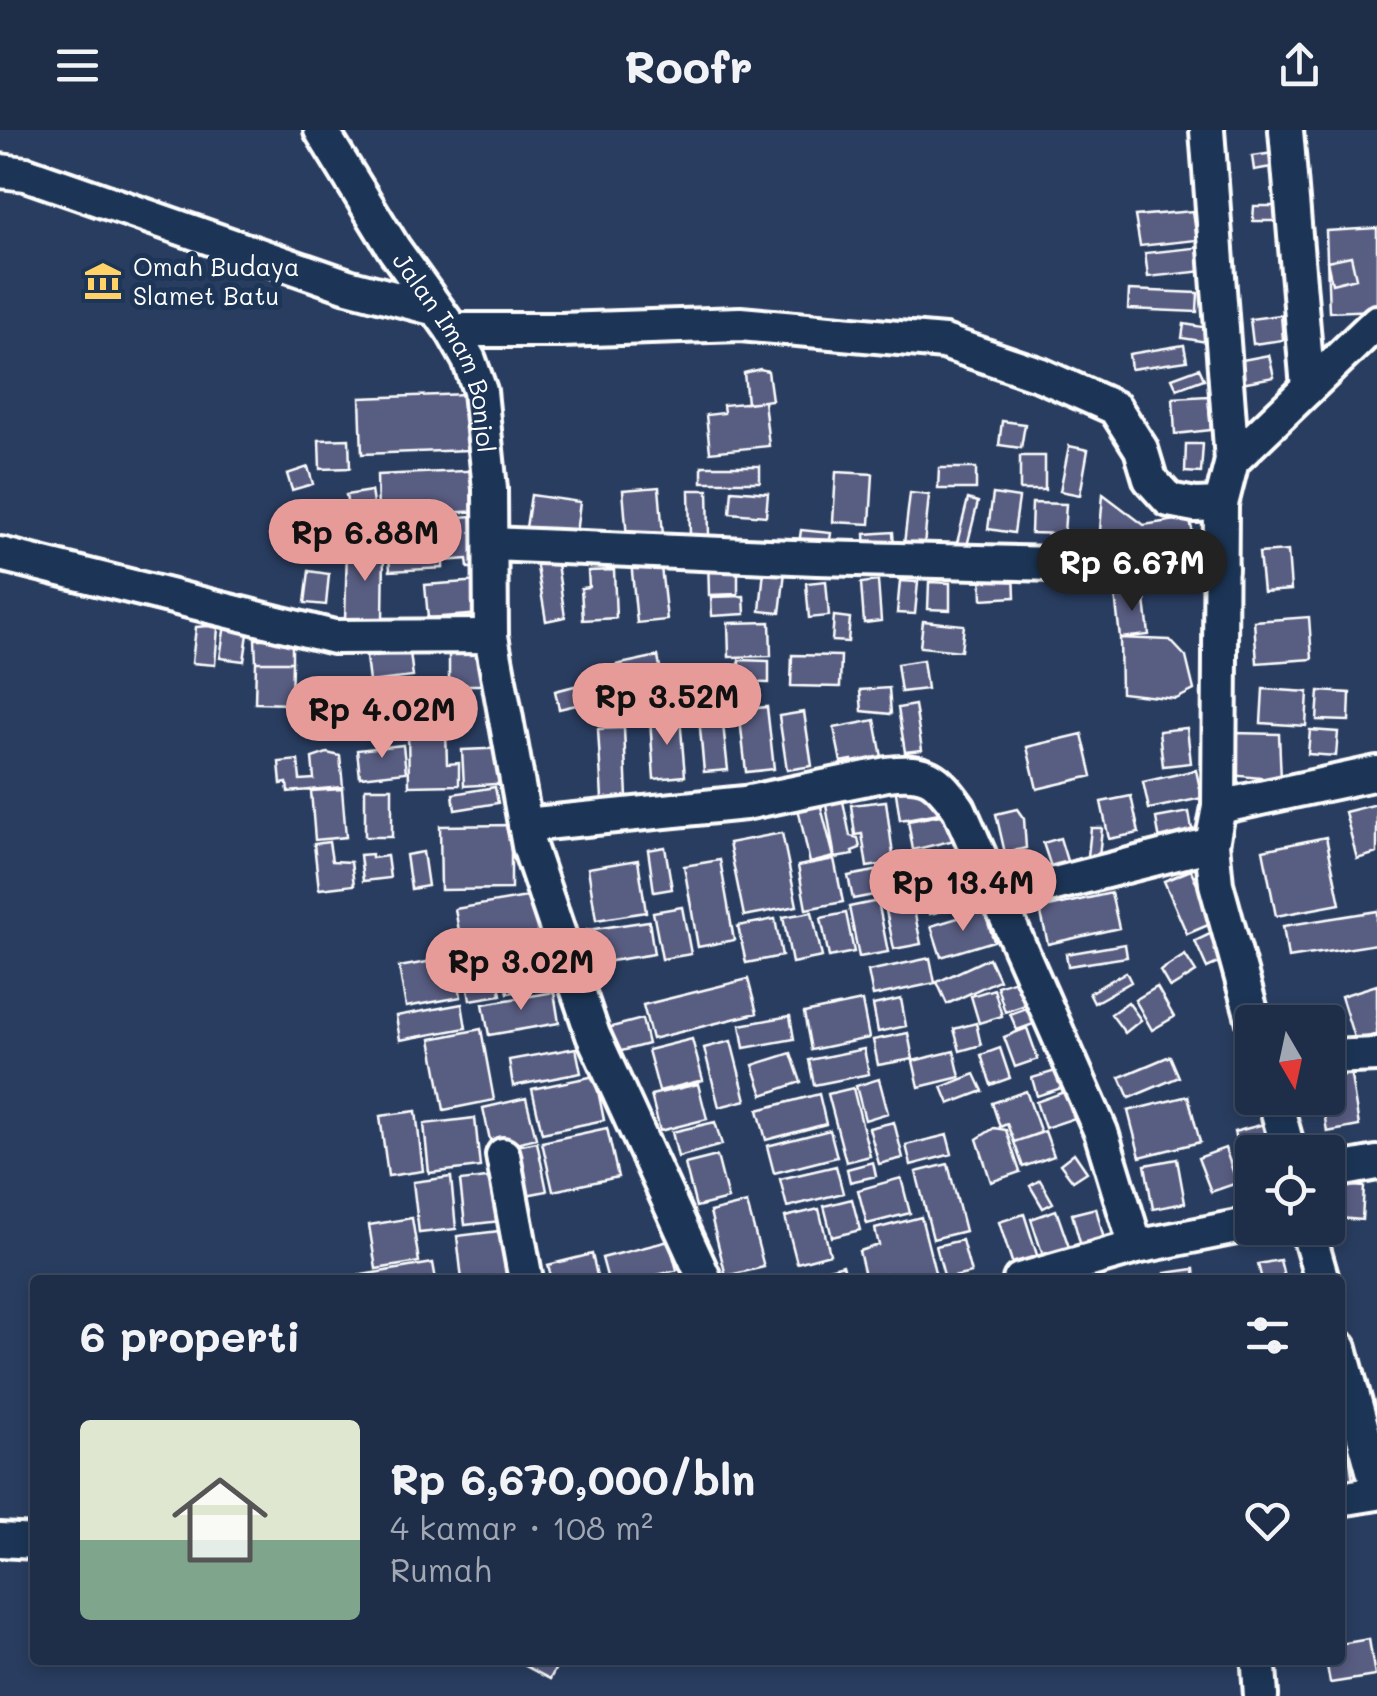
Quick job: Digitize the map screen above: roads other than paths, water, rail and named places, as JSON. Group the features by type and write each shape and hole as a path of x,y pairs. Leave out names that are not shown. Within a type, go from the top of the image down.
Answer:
{"street":[{"name":"Jalan Imam Bonjol","path":"321,130 394,249 469,360 480,392 490,489 491,636 529,846 592,1035 703,1275"},
{"path":"1207,130 1232,461 1221,504 1219,807 1212,844 1216,884 1249,1005"},
{"path":"1286,130 1308,388"},
{"path":"0,171 26,174 444,319 561,330 740,324 944,342 1041,375 1115,408 1141,448 1150,480 1169,500 1194,505 1221,504"},
{"path":"1232,461 1377,322"},
{"path":"491,544 817,558 1221,568"},
{"path":"0,554 334,637 491,636"},
{"path":"1219,807 1377,773"},
{"path":"525,825 745,803 887,774 928,775 944,788 958,809 1101,1132 1136,1247"},
{"path":"996,898 1212,844"},
{"path":"1345,1057 1377,1055"},
{"path":"503,1155 525,1275"},
{"path":"1345,1169 1377,1162"},
{"path":"1038,1275 1136,1247 1235,1227"},
{"path":"1313,1245 1321,1275"},
{"path":"1345,1367 1377,1485"},
{"path":"1345,1498 1377,1493"},
{"path":"0,1540 30,1542"}],"place":[{"name":"Omah Budaya Slamet Batu","path":"103,281"}]}
